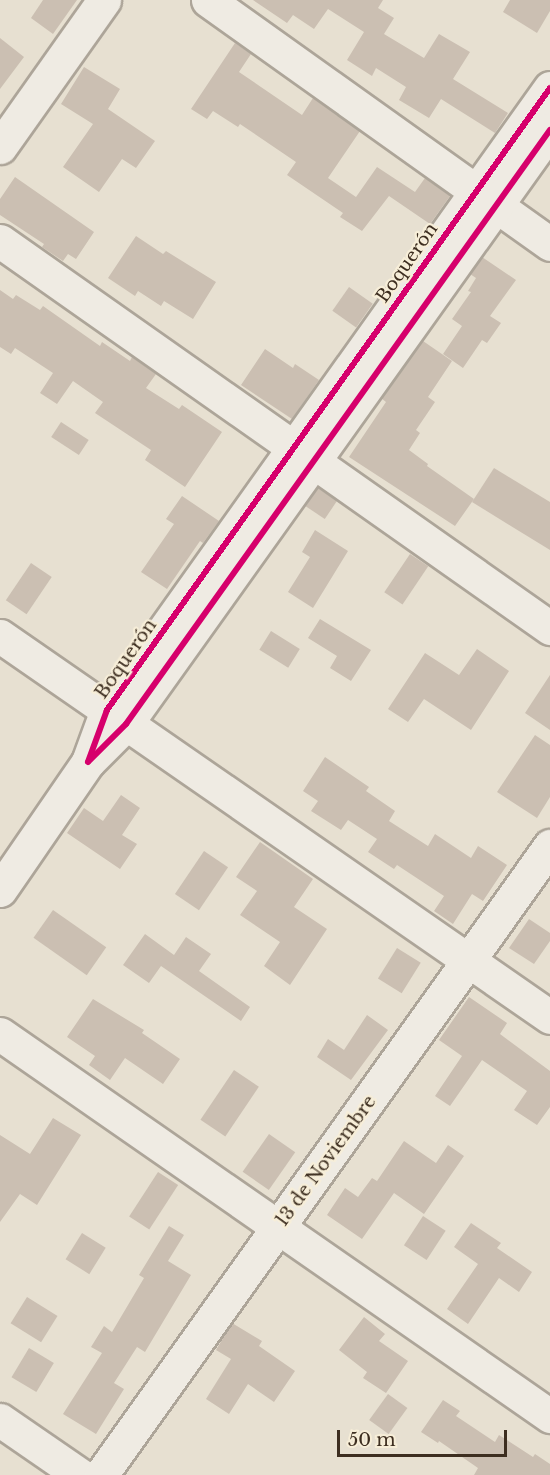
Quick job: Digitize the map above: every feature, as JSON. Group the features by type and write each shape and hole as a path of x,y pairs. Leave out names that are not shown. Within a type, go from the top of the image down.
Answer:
{"street":[{"path":"0,147 104,0"},
{"path":"208,0 550,244"},
{"name":"Boquerón","path":"0,890 117,717 486,199 550,88"},
{"name":"Boquerón","path":"486,199 550,130"},
{"path":"0,241 550,628"},
{"path":"0,636 550,1017"},
{"name":"13 de Noviembre","path":"101,1475 550,846"},
{"path":"0,1034 550,1416"},
{"path":"0,1420 80,1475"}],"building":[{"path":"43,0 77,0 53,34 31,18"},
{"path":"253,0 383,0 378,8 394,18 384,34 424,58 439,34 470,52 453,79 508,113 495,133 441,99 429,118 399,100 406,87 376,68 372,76 347,60 364,32 328,9 314,29 293,15 287,23"},
{"path":"510,0 550,0 550,11 537,33 503,12"},
{"path":"0,38 24,57 0,89"},
{"path":"235,43 251,54 239,72 302,115 313,98 360,131 328,178 356,197 377,167 415,192 425,178 450,196 430,224 389,196 362,231 340,217 343,213 287,175 296,162 240,124 238,127 213,111 207,119 191,109"},
{"path":"84,67 120,89 108,109 155,141 136,168 122,159 99,192 63,167 93,124 61,104"},
{"path":"15,177 94,232 76,259 68,254 63,261 42,247 44,244 0,215 0,199"},
{"path":"136,236 163,254 166,251 216,282 193,319 164,301 161,306 138,291 135,296 108,278"},
{"path":"482,257 516,280 490,316 501,323 487,343 482,340 463,368 443,354 462,326 452,319 471,292 468,291 476,278 470,274"},
{"path":"349,287 373,304 356,327 332,311"},
{"path":"0,290 13,299 16,295 40,310 43,306 100,346 102,342 130,361 132,357 156,374 146,388 179,409 182,405 222,432 185,487 145,460 151,450 95,413 103,402 73,381 57,404 40,393 53,373 15,348 11,354 0,347"},
{"path":"423,341 452,361 428,397 435,402 416,430 420,433 409,450 428,464 427,466 474,499 455,526 349,457 386,402 381,398"},
{"path":"265,349 293,368 295,364 319,380 292,419 241,385"},
{"path":"61,422 89,440 79,455 51,437"},
{"path":"494,468 550,502 550,550 472,502"},
{"path":"318,488 337,501 325,519 306,506"},
{"path":"182,496 219,521 203,543 200,541 167,589 141,572 174,524 166,519"},
{"path":"315,530 348,551 313,608 288,592 310,557 302,552"},
{"path":"410,554 428,566 403,604 384,592"},
{"path":"31,563 52,577 27,614 6,600"},
{"path":"320,619 371,650 351,681 330,668 337,656 308,638"},
{"path":"271,631 300,649 288,668 259,650"},
{"path":"477,649 509,671 471,730 424,699 408,722 388,709 425,653 459,675"},
{"path":"550,675 550,730 525,713"},
{"path":"535,735 550,745 550,797 537,818 497,792"},
{"path":"325,757 369,787 366,791 395,811 389,821 428,846 435,834 471,858 478,846 507,865 483,901 472,894 453,924 434,911 444,896 397,865 394,869 368,852 377,839 348,820 341,830 311,811 318,801 303,791"},
{"path":"121,795 140,808 122,835 137,844 120,869 67,833 84,808 103,821"},
{"path":"260,842 313,879 294,907 327,929 290,985 264,966 280,942 240,915 257,891 236,877"},
{"path":"204,851 228,867 199,910 175,894"},
{"path":"53,910 106,947 87,975 33,938"},
{"path":"529,919 550,933 550,941 534,964 509,948"},
{"path":"145,934 174,955 186,937 211,954 199,971 250,1007 241,1021 161,966 149,983 123,965"},
{"path":"397,948 421,963 402,993 378,979"},
{"path":"469,997 507,1023 500,1034 550,1071 550,1107 537,1125 514,1110 527,1091 482,1060 450,1106 435,1096 462,1056 439,1040"},
{"path":"93,999 144,1030 142,1033 180,1059 163,1084 125,1058 110,1080 89,1065 95,1056 67,1037"},
{"path":"367,1015 388,1030 351,1080 317,1057 328,1039 344,1050"},
{"path":"234,1070 259,1087 225,1137 200,1120"},
{"path":"53,1118 81,1135 37,1205 20,1194 0,1222 0,1135 30,1154"},
{"path":"269,1134 295,1152 269,1190 243,1172"},
{"path":"404,1141 436,1163 448,1145 464,1156 424,1214 394,1193 362,1239 327,1215 345,1188 358,1197 372,1178 377,1181"},
{"path":"158,1172 178,1185 149,1230 129,1216"},
{"path":"423,1216 446,1231 427,1260 404,1245"},
{"path":"471,1223 501,1243 497,1248 532,1272 519,1292 499,1278 468,1324 447,1309 478,1264 454,1247"},
{"path":"169,1226 184,1235 168,1261 191,1275 145,1352 137,1347 114,1383 124,1389 96,1434 63,1414 102,1353 91,1347 104,1326 112,1332 144,1278 139,1275"},
{"path":"82,1233 106,1248 89,1274 66,1259"},
{"path":"27,1297 58,1316 41,1342 11,1323"},
{"path":"364,1317 385,1334 379,1341 408,1361 386,1393 363,1378 367,1372 339,1350"},
{"path":"232,1323 262,1341 259,1346 295,1371 274,1402 248,1384 229,1414 206,1399 231,1359 216,1350"},
{"path":"29,1348 54,1363 36,1392 11,1377"},
{"path":"388,1394 407,1408 389,1434 369,1420"},
{"path":"443,1400 460,1411 456,1416 495,1442 499,1435 533,1457 535,1454 550,1464 550,1475 474,1475 478,1468 439,1441 438,1443 421,1432"}],"cycle path":[{"path":"550,88 107,710 88,762 126,724 550,130"}]}
